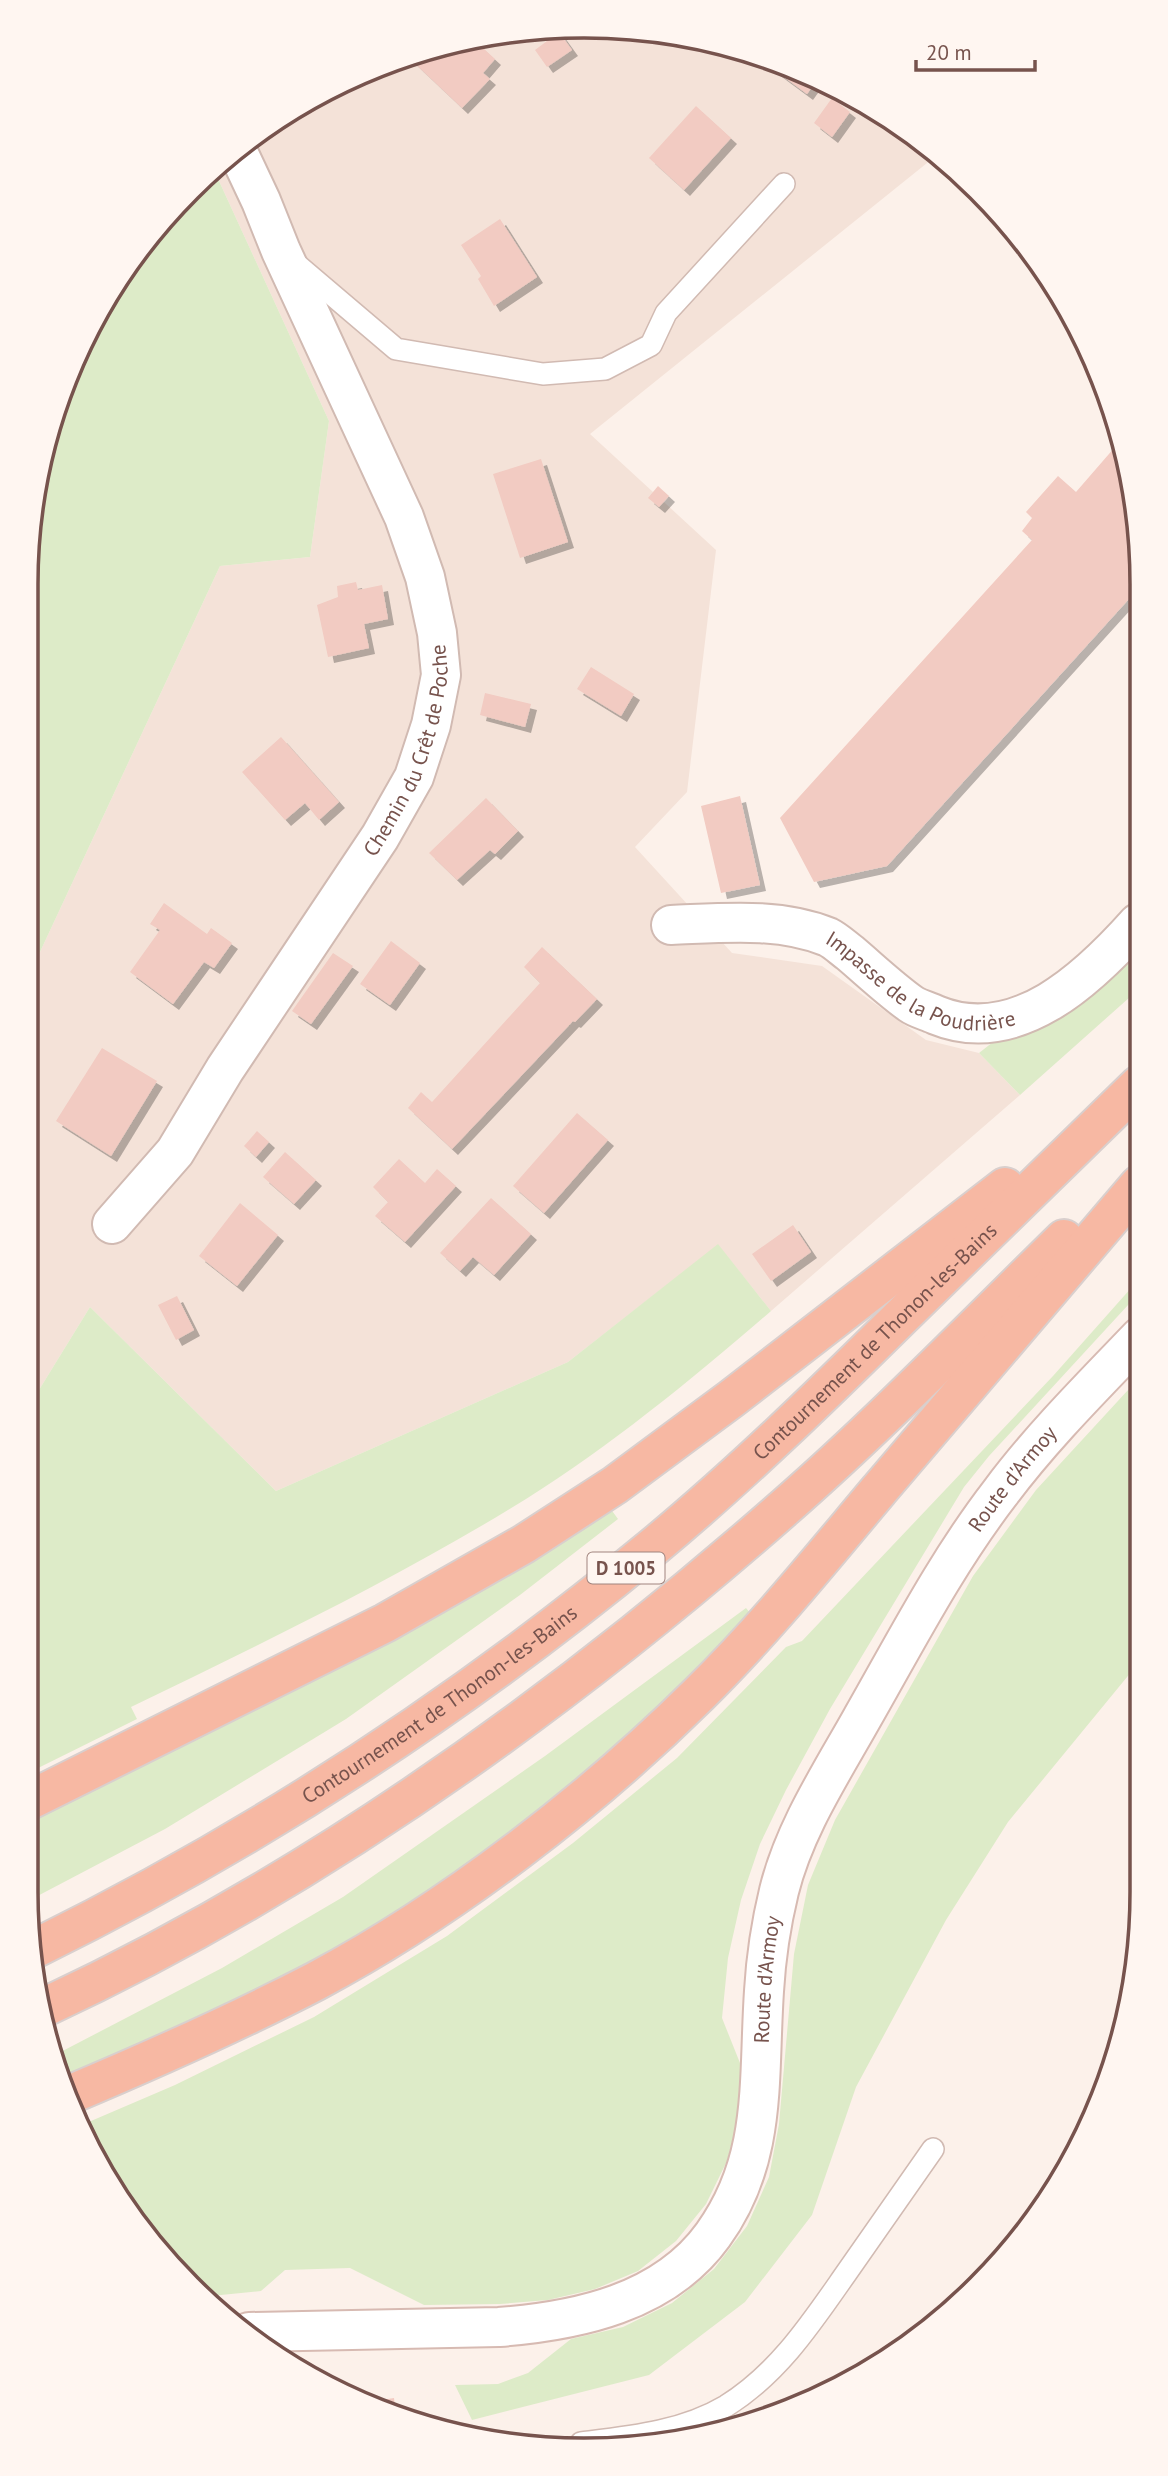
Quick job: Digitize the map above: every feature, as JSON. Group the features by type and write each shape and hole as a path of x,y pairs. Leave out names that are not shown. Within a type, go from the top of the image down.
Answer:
{"highway":[{"name":"D 1005","path":"38,1796 386,1623 524,1544 615,1486 1130,1091"},
{"name":"Contournement de Thonon-les-Bains","path":"41,1945 128,1902 285,1810 411,1728 532,1642 742,1470 1130,1093"},
{"name":"D 1005","path":"50,2004 209,1923 339,1844 469,1757 591,1668 692,1587 797,1496 879,1420 1130,1174"},
{"path":"76,2092 193,2042 358,1957 452,1896 518,1849 587,1794 699,1694 765,1625 1130,1196"}],"street":[{"name":"Chemin du Crêt de Poche","path":"112,1224 175,1152 225,1069 380,837 414,777 431,725 441,675 437,633 425,577 404,517 242,160"},
{"name":"Impasse de la Poudrière","path":"671,925 736,922 789,926 831,938 914,1005 953,1022 980,1024 999,1022 1020,1014 1073,988 1106,959 1130,932"},
{"name":"Route d'Armoy","path":"261,2332 499,2327 576,2318 638,2296 690,2261 712,2238 743,2182 752,2152 760,2095 768,1941 779,1888 797,1838 820,1790 969,1535 1001,1491 1130,1348"}],"lane":[{"path":"281,251 396,349 543,374 605,369 651,345 666,313 784,184"},
{"path":"644,2434 677,2427 725,2406 767,2375 802,2336 933,2149"}],"shaded area":[{"path":"584,38 655,43 725,57 793,80 887,130 929,162 590,434 716,550 687,792 635,847 732,953 822,966 926,1040 979,1053 1020,1095 771,1311 718,1245 568,1362 276,1491 90,1307 38,1392 38,956 220,566 310,557 329,421 218,179 281,130 375,80 443,57 513,43"}],"green space":[{"path":"218,179 329,421 310,557 220,566 38,956 38,584 43,513 57,443 80,375 130,281 174,224"},
{"path":"1130,947 1130,997 1020,1095 979,1053 993,1042 1041,1021"},
{"path":"718,1244 771,1311 652,1409 590,1456 526,1499 332,1608 131,1707 137,1719 38,1768 38,1392 90,1307 276,1491 568,1362"},
{"path":"1130,1289 1130,1303 989,1456 964,1487 830,1709 760,1844 741,1900 728,1958 722,2018 742,2068 739,2115 727,2161 706,2204 676,2241 638,2271 595,2289 548,2300 500,2304 424,2305 350,2268 285,2270 261,2291 217,2295 198,2278 151,2224 130,2195 90,2122 175,2085 314,2017 447,1936 573,1843 677,1758 786,1647 802,1641 1053,1376"},
{"path":"1130,1388 1130,1673 1008,1822 946,1920 856,2087 812,2215 745,2302 649,2375 472,2420 455,2385 498,2384 528,2373 571,2339 623,2327 672,2303 714,2269 747,2226 769,2177 779,2124 794,1954 808,1885 835,1820 973,1576 1036,1490"},
{"path":"610,1508 618,1519 520,1595 346,1719 165,1829 38,1896 38,1816 449,1609 504,1578"},
{"path":"746,1608 751,1614 657,1709 558,1796 454,1874 344,1945 228,2008 71,2079 62,2051 222,1968 343,1897 545,1756"}],"building":[{"path":"564,39 572,50 547,67 535,50 548,40"},
{"path":"483,48 495,59 483,73 490,79 462,108 416,65"},
{"path":"783,76 811,88 807,94"},
{"path":"832,99 850,112 832,137 814,123"},
{"path":"696,106 731,138 684,190 649,158"},
{"path":"500,219 537,277 494,306 478,279 481,276 461,245"},
{"path":"1113,450 1125,513 1130,598 887,866 814,882 780,818 1032,540 1022,531 1032,518 1026,512 1058,476 1076,492"},
{"path":"541,459 568,542 520,558 493,474"},
{"path":"658,486 669,496 659,507 648,498"},
{"path":"356,582 358,590 382,585 388,619 364,624 369,648 328,657 317,605 338,597 337,586"},
{"path":"591,667 634,694 621,716 577,689"},
{"path":"485,693 531,704 525,727 480,715"},
{"path":"281,737 339,802 319,820 305,803 285,820 242,772"},
{"path":"740,796 760,885 721,893 701,806"},
{"path":"486,798 518,831 495,854 490,850 457,880 429,853"},
{"path":"164,903 207,934 211,928 232,943 214,968 204,962 173,1004 130,972 160,930 150,924"},
{"path":"391,941 420,963 390,1005 360,984"},
{"path":"542,947 597,999 452,1149 408,1108 421,1092 432,1102 540,983 524,967"},
{"path":"333,953 353,966 311,1024 292,1011"},
{"path":"102,1048 157,1081 111,1156 56,1121"},
{"path":"577,1113 608,1140 544,1213 513,1186"},
{"path":"257,1131 269,1142 256,1157 244,1146"},
{"path":"285,1152 316,1180 294,1204 263,1177"},
{"path":"399,1159 425,1183 437,1169 456,1186 405,1242 375,1216 388,1202 373,1187"},
{"path":"491,1198 531,1234 494,1275 473,1257 460,1271 440,1253"},
{"path":"240,1203 278,1235 237,1286 199,1256"},
{"path":"793,1225 811,1252 771,1281 752,1254"},
{"path":"177,1296 194,1330 176,1340 158,1305"}]}
